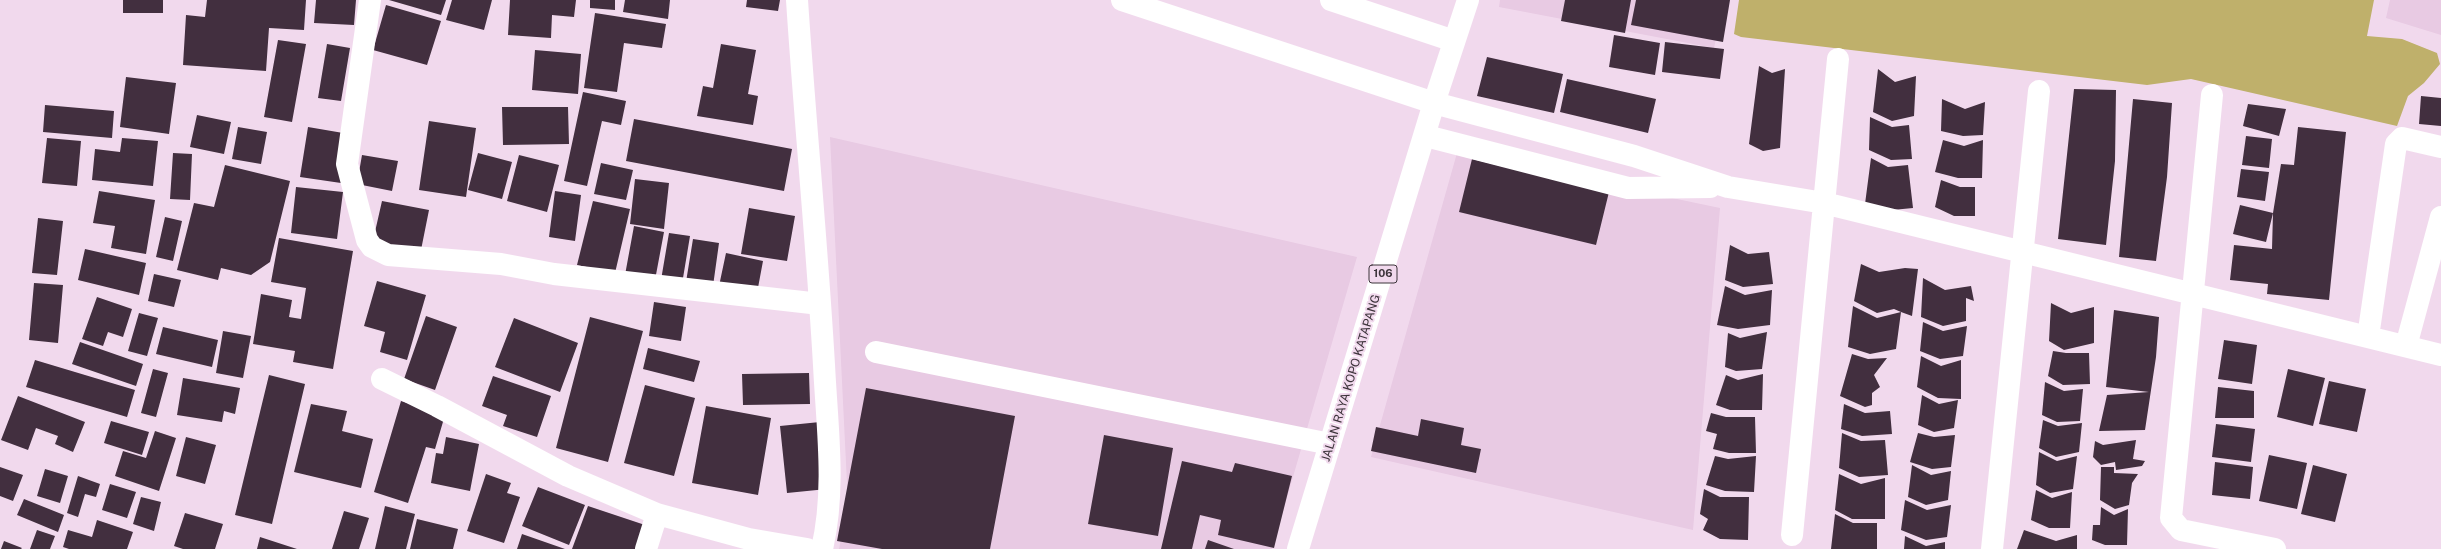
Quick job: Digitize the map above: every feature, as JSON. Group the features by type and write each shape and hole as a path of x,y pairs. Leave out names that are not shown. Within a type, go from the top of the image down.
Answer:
{"street":[{"path":"370,0 346,164 367,240 372,247 388,254 500,264 554,274 820,304"},
{"path":"797,0 805,132 820,304 830,501 822,549"},
{"path":"1122,0 1434,103 1634,156 1728,187 1824,203 2441,355"},
{"name":"JALAN RAYA KOPO KATAPANG","path":"1298,549 1426,136 1434,103 1468,0"},
{"path":"1344,2 1454,41"},
{"path":"1792,535 1838,59"},
{"path":"1992,549 2038,91"},
{"path":"2212,95 2171,518 2181,530 2275,549"},
{"path":"1426,136 1628,188 1728,187"},
{"path":"2368,337 2396,144 2402,138 2441,148"},
{"path":"2406,346 2441,217"},
{"path":"876,352 1330,444"},
{"path":"382,379 568,476 657,514 748,544 807,549"},
{"path":"646,549 657,514"}],"shaded area":[{"path":"1500,0 1724,0 1714,48 1499,7"},
{"path":"1739,0 2374,0 2367,36 2402,39 2437,53 2440,64 2424,83 2408,96 2397,126 2191,79 2147,85 1741,37 1734,34"},
{"path":"2390,0 2441,0 2441,35 2386,18"},
{"path":"830,137 1357,257 1272,549 839,549 848,504"},
{"path":"1457,153 1720,208 1693,530 1371,457"}],"building":[{"path":"123,0 163,0 163,13 123,13"},
{"path":"207,0 306,0 304,30 269,28 266,71 183,65 186,15 205,17"},
{"path":"316,0 356,0 354,25 314,23"},
{"path":"389,0 446,0 441,15"},
{"path":"452,0 492,0 484,30 446,20"},
{"path":"510,0 576,0 574,17 552,15 551,38 508,35"},
{"path":"590,0 615,0 615,10 590,8"},
{"path":"625,0 670,0 668,19 623,12"},
{"path":"747,0 780,0 778,11 746,7"},
{"path":"1565,0 1631,0 1625,33 1561,21"},
{"path":"1636,0 1730,0 1723,42 1631,25"},
{"path":"386,5 441,21 427,65 373,50"},
{"path":"595,13 666,24 662,48 624,43 617,92 584,88"},
{"path":"1614,35 1660,43 1655,75 1609,67"},
{"path":"278,40 306,44 292,122 264,117"},
{"path":"1665,42 1724,49 1720,79 1662,72"},
{"path":"327,44 350,48 341,101 318,98"},
{"path":"721,44 756,50 748,94 758,96 753,125 697,116 703,86 713,88"},
{"path":"535,50 581,54 578,94 532,90"},
{"path":"1487,57 1563,74 1554,113 1477,96"},
{"path":"1759,66 1772,73 1785,69 1780,148 1763,151 1749,144"},
{"path":"1878,69 1895,82 1916,76 1914,116 1892,121 1873,112"},
{"path":"126,77 176,83 169,134 120,127"},
{"path":"1567,79 1656,99 1648,133 1560,112"},
{"path":"2074,89 2116,90 2115,161 2106,245 2058,239"},
{"path":"583,92 626,101 621,125 602,121 587,186 564,181"},
{"path":"2421,96 2441,98 2441,126 2419,124"},
{"path":"1942,99 1965,109 1985,102 1983,135 1963,136 1941,131"},
{"path":"2133,99 2172,103 2167,177 2156,261 2119,257"},
{"path":"2248,104 2286,109 2279,136 2243,126"},
{"path":"45,105 114,111 112,138 43,132"},
{"path":"502,107 568,107 569,144 503,145"},
{"path":"197,115 231,122 224,154 190,147"},
{"path":"1870,117 1892,127 1909,125 1912,159 1891,160 1869,150"},
{"path":"634,119 792,149 784,191 626,161"},
{"path":"429,121 476,128 466,197 419,190"},
{"path":"238,127 267,132 261,164 232,159"},
{"path":"308,127 349,134 341,183 300,177"},
{"path":"2298,127 2346,132 2329,300 2267,294 2268,284 2230,280 2234,245 2272,249 2273,213 2281,164 2294,165"},
{"path":"2246,136 2272,139 2269,168 2242,165"},
{"path":"47,138 81,141 77,186 42,183"},
{"path":"122,138 158,141 153,186 92,180 95,149 120,152"},
{"path":"1943,140 1964,146 1983,140 1982,178 1958,178 1935,172"},
{"path":"173,153 192,154 190,200 170,199"},
{"path":"478,153 512,162 502,199 468,190"},
{"path":"362,155 398,161 392,191 357,184"},
{"path":"519,155 559,165 547,212 507,201"},
{"path":"1871,158 1888,167 1908,165 1913,208 1882,211 1865,204"},
{"path":"1472,159 1609,192 1596,245 1459,212"},
{"path":"601,163 633,170 626,200 594,194"},
{"path":"225,165 290,181 270,262 251,275 221,268 218,280 177,270 194,203 214,207"},
{"path":"2241,169 2269,172 2265,201 2237,197"},
{"path":"635,179 669,183 664,229 630,224"},
{"path":"1941,180 1960,187 1975,187 1975,216 1954,216 1935,207"},
{"path":"296,187 343,192 337,239 291,233"},
{"path":"99,191 155,200 146,254 111,248 115,226 93,223"},
{"path":"555,191 581,195 575,241 549,237"},
{"path":"382,201 429,210 420,255 372,245"},
{"path":"593,201 630,209 615,273 577,265"},
{"path":"2240,205 2273,213 2266,242 2233,234"},
{"path":"749,208 795,216 787,261 741,254"},
{"path":"165,217 182,221 173,261 156,257"},
{"path":"38,218 63,221 57,275 32,273"},
{"path":"634,226 664,232 655,280 625,275"},
{"path":"669,233 690,236 682,284 661,280"},
{"path":"279,238 353,251 333,369 293,362 295,351 253,344 261,294 292,300 289,317 301,319 306,288 271,282"},
{"path":"693,239 719,243 713,286 686,282"},
{"path":"1730,245 1748,254 1769,252 1773,284 1743,287 1725,280"},
{"path":"85,249 146,263 139,295 78,280"},
{"path":"726,253 763,261 757,293 719,286"},
{"path":"1861,264 1879,272 1905,268 1918,269 1912,316 1894,309 1877,313 1854,301"},
{"path":"154,274 181,280 174,307 148,301"},
{"path":"1923,278 1945,290 1971,286 1974,301 1966,298 1966,321 1943,326 1921,317"},
{"path":"377,281 426,295 407,360 380,352 385,332 364,326"},
{"path":"34,283 63,285 58,343 29,340"},
{"path":"1725,286 1745,295 1772,290 1770,325 1738,329 1717,325"},
{"path":"97,297 132,309 123,337 108,332 103,346 82,339"},
{"path":"654,302 686,307 681,341 649,336"},
{"path":"2051,303 2071,313 2094,307 2094,343 2064,350 2049,341"},
{"path":"1853,306 1877,318 1901,312 1896,349 1870,354 1848,347"},
{"path":"2114,310 2159,317 2156,357 2145,430 2099,431 2107,395 2149,392 2106,387"},
{"path":"139,313 158,318 147,356 128,351"},
{"path":"426,316 457,327 435,390 404,379"},
{"path":"590,317 643,331 608,462 556,448"},
{"path":"514,318 578,343 560,392 495,367"},
{"path":"1923,322 1943,331 1967,326 1963,356 1940,359 1920,351"},
{"path":"163,327 218,340 212,367 156,354"},
{"path":"223,331 251,336 243,378 216,373"},
{"path":"1767,332 1762,369 1736,371 1725,367 1728,333 1740,338"},
{"path":"2224,340 2257,345 2252,384 2218,379"},
{"path":"80,342 143,364 136,386 72,364"},
{"path":"648,348 700,361 694,382 643,369"},
{"path":"2053,351 2066,353 2089,353 2090,384 2063,385 2048,376"},
{"path":"1852,354 1868,359 1887,358 1874,375 1880,387 1872,393 1872,405 1865,407 1840,396"},
{"path":"1921,356 1941,366 1961,360 1961,399 1938,398 1917,387"},
{"path":"35,360 135,390 127,417 26,387"},
{"path":"153,369 168,373 156,417 141,413"},
{"path":"2288,369 2325,378 2313,426 2277,417"},
{"path":"809,373 810,404 743,405 742,374"},
{"path":"1763,374 1762,410 1730,410 1716,405 1726,375 1738,380"},
{"path":"269,375 305,384 272,524 235,515"},
{"path":"493,376 551,396 537,437 503,426 507,415 482,406"},
{"path":"183,378 240,388 235,414 224,411 222,422 177,415"},
{"path":"2329,381 2366,389 2357,432 2319,424"},
{"path":"2045,382 2064,391 2083,389 2080,421 2057,422 2042,415"},
{"path":"645,385 695,398 674,476 624,463"},
{"path":"2218,387 2254,391 2254,418 2215,418"},
{"path":"866,388 1015,416 990,549 882,549 837,541"},
{"path":"1922,395 1939,404 1958,400 1954,428 1934,432 1918,425"},
{"path":"18,396 85,422 73,452 55,444 58,436 36,428 28,450 1,440"},
{"path":"401,401 445,415 435,449 426,447 408,503 374,492"},
{"path":"311,404 347,411 342,431 373,439 361,488 294,472"},
{"path":"1844,404 1865,413 1890,411 1892,434 1862,436 1841,429"},
{"path":"706,406 771,418 758,495 692,483"},
{"path":"1711,413 1726,417 1755,417 1756,453 1729,453 1713,449 1717,434 1706,431"},
{"path":"1421,419 1464,428 1461,445 1481,449 1476,473 1371,451 1376,427 1418,436"},
{"path":"2043,420 2058,426 2082,423 2079,452 2056,457 2039,448"},
{"path":"111,421 149,432 142,455 104,443"},
{"path":"820,422 827,489 787,493 780,426"},
{"path":"2216,424 2255,429 2251,462 2212,457"},
{"path":"155,431 176,438 159,491 115,476 123,451 146,458"},
{"path":"1842,433 1861,441 1885,440 1888,475 1859,477 1839,468"},
{"path":"1918,433 1934,437 1955,435 1951,467 1932,469 1910,462"},
{"path":"1104,435 1173,448 1158,536 1088,524"},
{"path":"186,437 216,445 205,484 176,476"},
{"path":"446,437 479,444 470,491 431,483 436,453 443,454"},
{"path":"2136,440 2133,459 2145,461 2142,466 2116,470 2115,462 2101,465 2093,457 2095,441 2103,445"},
{"path":"2039,452 2057,461 2077,456 2073,489 2050,493 2036,485"},
{"path":"2269,455 2307,463 2297,509 2259,501"},
{"path":"1715,456 1728,459 1756,456 1754,492 1725,491 1706,485"},
{"path":"1182,461 1232,472 1235,463 1292,476 1274,548 1218,535 1221,520 1200,515 1192,549 1161,549"},
{"path":"2215,462 2253,467 2250,499 2212,495"},
{"path":"1912,465 1931,475 1951,471 1948,500 1926,505 1908,497"},
{"path":"2313,465 2347,474 2335,522 2301,514"},
{"path":"0,467 23,475 13,501 0,496"},
{"path":"2101,467 2114,467 2114,473 2138,474 2132,483 2129,505 2115,509 2100,500"},
{"path":"45,469 68,476 60,503 37,496"},
{"path":"486,474 511,483 507,493 520,497 504,543 467,531"},
{"path":"1839,474 1861,484 1885,478 1885,519 1852,519 1835,510"},
{"path":"78,476 100,484 96,497 85,494 78,517 67,513"},
{"path":"110,484 136,492 127,518 102,510"},
{"path":"538,487 585,505 569,545 522,526"},
{"path":"1704,489 1720,497 1749,497 1748,540 1720,539 1703,530 1708,519 1700,514"},
{"path":"2036,490 2052,498 2072,492 2070,528 2049,528 2031,520"},
{"path":"141,497 161,502 154,531 133,524"},
{"path":"24,499 64,515 58,532 17,515"},
{"path":"1905,500 1927,510 1951,505 1947,537 1926,540 1901,530"},
{"path":"385,506 415,514 406,549 375,549"},
{"path":"588,506 651,527 643,549 572,549"},
{"path":"2101,507 2114,515 2128,509 2127,545 2105,545 2092,540 2093,525 2100,525"},
{"path":"344,511 369,518 359,549 332,549"},
{"path":"185,513 223,524 215,549 183,549 174,546"},
{"path":"1835,514 1853,523 1877,523 1877,549 1831,549"},
{"path":"417,519 458,529 453,549 410,549"},
{"path":"97,520 133,532 127,549 69,549 63,547 68,530 92,537"},
{"path":"37,530 55,536 50,549 30,549"},
{"path":"2024,530 2056,541 2077,535 2077,549 2017,549"},
{"path":"522,534 565,549 517,549"},
{"path":"1905,536 1926,546 1945,542 1945,549 1904,549"},
{"path":"260,537 297,549 257,549"},
{"path":"1208,540 1234,549 1205,549"},
{"path":"4,541 22,548 1,549"}]}
